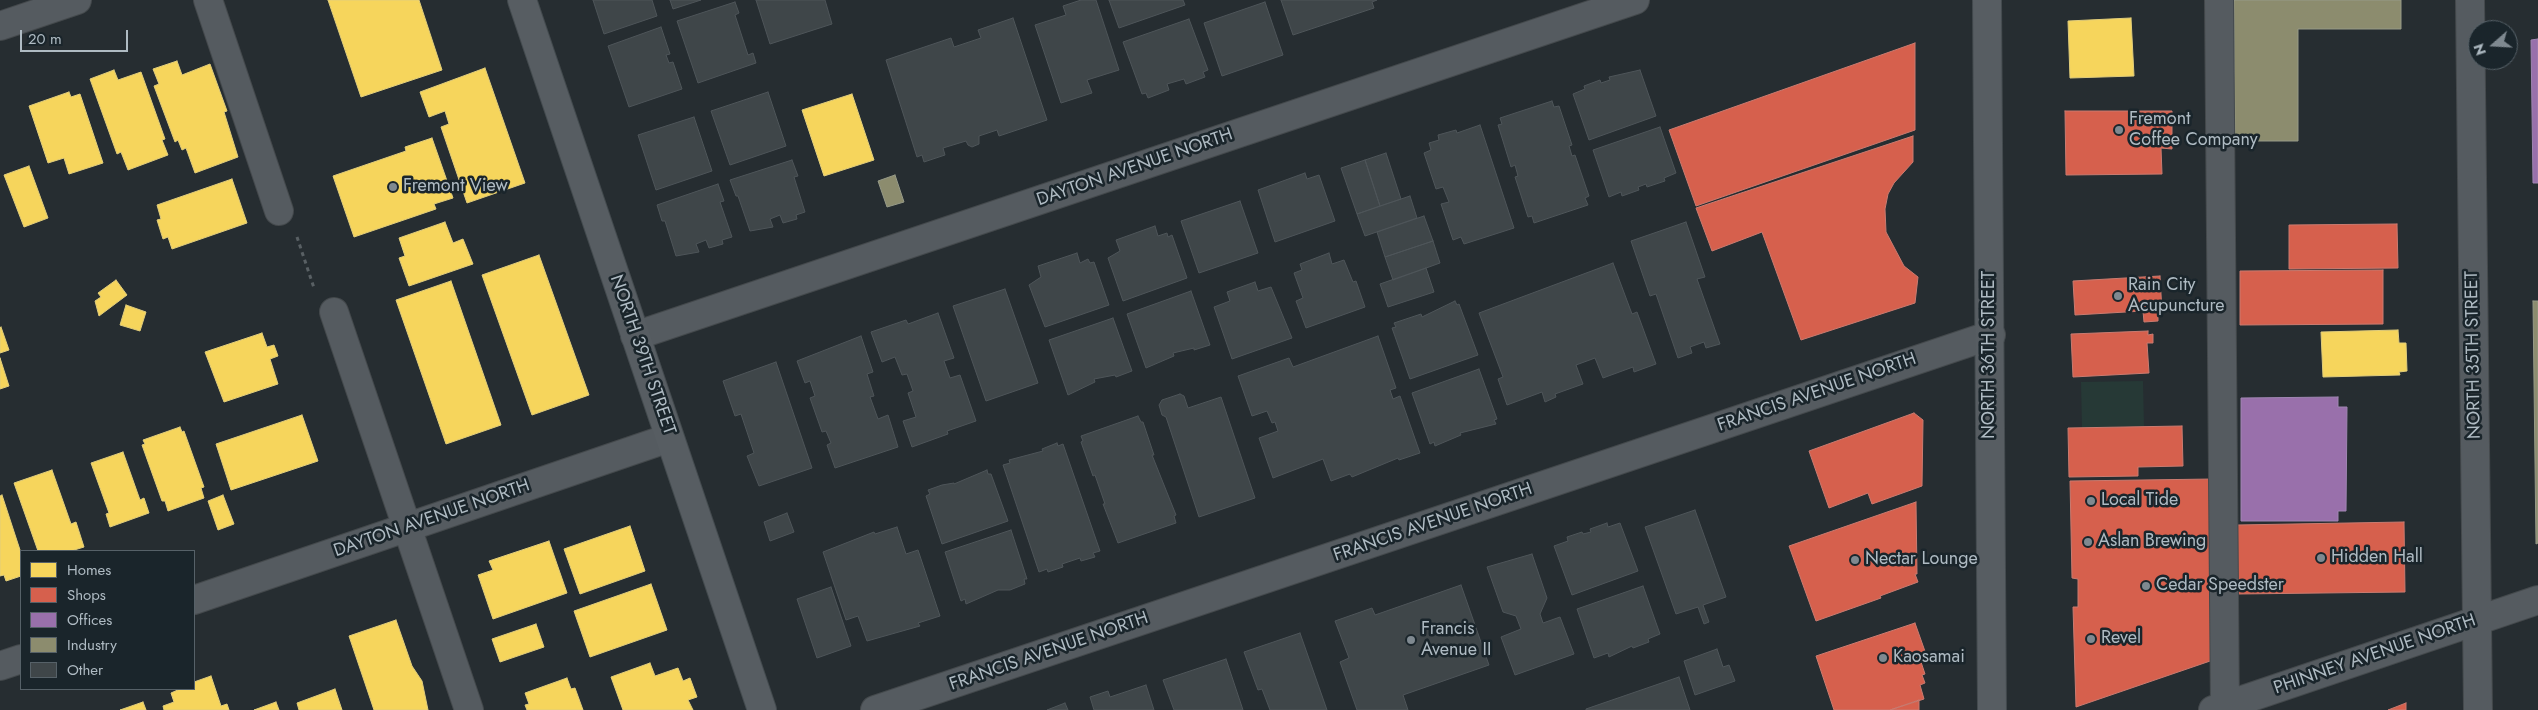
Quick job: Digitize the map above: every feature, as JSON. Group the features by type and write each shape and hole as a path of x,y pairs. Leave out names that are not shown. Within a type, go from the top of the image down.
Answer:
{"main road":[{"name":"NORTH 39TH STREET","path":"522,0 762,710"},
{"name":"NORTH 36TH STREET","path":"1987,0 1991,335 1992,710"}],"street":[{"path":"0,26 76,0"},
{"path":"208,0 280,211"},
{"name":"DAYTON AVENUE NORTH","path":"636,336 1635,0"},
{"path":"2219,0 2221,709"},
{"name":"NORTH 35TH STREET","path":"2470,0 2478,710"},
{"path":"326,304 469,710"},
{"name":"FRANCIS AVENUE NORTH","path":"875,710 1991,335"},
{"name":"DAYTON AVENUE NORTH","path":"195,600 669,438"},
{"name":"PHINNEY AVENUE NORTH","path":"2221,709 2538,600"},
{"path":"0,666 20,659"}],"path":[{"path":"296,233 326,304"}],"green space":[{"path":"2143,381 2144,426 2082,428 2081,382"}],"building: Homes":[{"path":"328,0 419,0 442,70 361,97"},
{"path":"2131,18 2134,76 2070,78 2068,21"},
{"path":"177,61 182,75 210,64 227,111 224,112 238,157 195,173 186,148 182,150 178,140 175,142 154,86 159,84 153,69"},
{"path":"485,68 525,183 467,203 441,127 449,124 445,111 429,117 420,92"},
{"path":"114,70 118,80 141,72 165,139 162,140 168,155 128,170 121,152 117,154 90,79"},
{"path":"69,92 71,97 80,94 103,163 69,174 64,158 48,163 29,106"},
{"path":"852,94 874,160 824,176 802,110"},
{"name":"Fremont View","path":"432,138 453,198 434,204 436,209 354,237 333,176 406,151 405,147"},
{"path":"29,166 48,218 24,227 4,175"},
{"path":"232,179 247,223 172,249 168,237 163,239 157,220 161,219 157,205"},
{"path":"445,222 453,243 463,239 473,264 409,286 399,258 405,256 399,238"},
{"path":"539,255 589,395 532,415 482,275"},
{"path":"116,280 127,295 99,316 95,301 101,297 98,293"},
{"path":"451,281 501,425 446,444 396,300"},
{"path":"126,305 146,312 140,331 120,325"},
{"path":"0,328 9,350 0,353"},
{"path":"2398,330 2399,343 2406,343 2407,371 2399,372 2400,375 2323,377 2321,332"},
{"path":"262,333 267,347 274,345 278,356 270,359 278,384 224,402 205,352"},
{"path":"0,358 9,386 0,389"},
{"path":"302,415 318,461 231,490 216,444"},
{"path":"180,427 182,432 184,431 204,487 201,488 204,498 168,511 165,501 162,501 142,445 145,444 143,440"},
{"path":"123,452 140,500 144,498 149,513 110,527 106,514 109,513 91,463"},
{"path":"52,470 71,524 76,522 84,547 74,550 38,550 14,483"},
{"path":"2,495 20,550 20,576 6,581 4,575 0,576 0,496"},
{"path":"223,495 234,524 218,530 208,501"},
{"path":"630,526 645,571 580,594 564,549"},
{"path":"549,541 567,593 493,619 478,575 493,570 489,561"},
{"path":"651,584 667,630 590,657 574,611"},
{"path":"396,620 412,666 422,681 428,710 374,710 349,636"},
{"path":"536,624 544,647 500,662 492,639"},
{"path":"650,663 655,676 678,668 683,681 690,678 697,697 688,700 693,710 623,710 611,677"},
{"path":"211,676 221,706 227,704 229,710 164,710 163,706 174,702 171,693 178,690 195,690 195,682"},
{"path":"567,678 571,689 575,688 583,710 527,710 525,705 529,704 525,693"},
{"path":"335,689 342,710 299,710 297,703"},
{"path":"143,702 146,710 120,710"},
{"path":"276,702 279,710 254,710"}],"building: Shops":[{"path":"1915,43 1915,130 1696,206 1669,130"},
{"name":"Fremont Coffee Company","path":"2065,111 2172,111 2172,149 2161,148 2162,174 2066,175"},
{"path":"1913,136 1913,162 1894,183 1888,194 1885,209 1886,232 1904,266 1918,277 1915,303 1801,340 1762,232 1712,251 1696,208"},
{"path":"2397,224 2398,268 2289,269 2289,225"},
{"path":"2383,270 2383,324 2240,325 2240,271"},
{"name":"Rain City Acupuncture","path":"2160,276 2162,312 2158,312 2158,321 2144,322 2143,311 2075,315 2073,281"},
{"path":"2148,331 2148,335 2153,334 2153,343 2147,343 2149,373 2073,377 2071,334"},
{"path":"1914,413 1923,420 1922,486 1872,504 1868,493 1829,508 1809,451"},
{"path":"2182,426 2183,466 2138,467 2138,476 2069,477 2068,428"},
{"name":"Cedar Speedster","path":"2213,479 2216,659 2076,707 2073,607 2078,607 2078,579 2072,578 2070,481"},
{"name":"Nectar Lounge","path":"1916,502 1917,574 1915,574 1918,582 1880,596 1881,598 1816,621 1789,546"},
{"name":"Hidden Hall","path":"2404,522 2405,592 2238,594 2237,525"},
{"path":"1915,623 1927,657 1920,659 1925,674 1922,675 1925,683 1920,685 1924,699 1890,710 1834,710 1816,656"},
{"path":"1919,700 1919,710 1890,710"},
{"path":"2406,703 2406,710 2388,710"}],"building: Offices":[{"path":"2538,39 2538,183 2533,183 2531,40"},
{"path":"2338,397 2338,407 2347,407 2346,511 2338,511 2338,521 2241,521 2241,398"}],"building: Industry":[{"path":"2234,0 2401,0 2401,29 2298,29 2298,141 2235,141"},
{"path":"895,175 904,202 887,207 878,181"},
{"path":"2533,301 2538,301 2538,543 2536,544"}],"building: Other":[{"path":"593,0 652,0 657,16 604,34"},
{"path":"670,0 701,0 673,9"},
{"path":"756,0 825,0 832,24 770,44"},
{"path":"1081,0 1096,0 1119,70 1087,80 1092,93 1061,103 1035,25 1066,15 1063,6"},
{"path":"1109,0 1183,0 1185,5 1119,28"},
{"path":"1281,0 1377,0 1372,2 1374,8 1293,35"},
{"path":"735,2 739,13 735,15 748,55 753,53 756,63 698,83 677,21"},
{"path":"1265,2 1283,55 1222,76 1204,23"},
{"path":"1013,18 1047,120 999,136 997,130 979,136 979,144 972,147 966,141 943,148 945,155 924,162 922,155 917,157 886,60 951,38 954,47 981,38 978,30"},
{"path":"1189,19 1208,70 1203,72 1205,77 1186,84 1184,79 1167,84 1169,90 1148,98 1146,93 1142,94 1123,42"},
{"path":"661,27 670,54 666,55 669,63 673,62 682,89 629,107 608,46"},
{"path":"1640,70 1656,116 1589,140 1573,94 1585,89 1584,86 1600,80 1601,83 1610,80 1609,77"},
{"path":"768,92 786,146 730,165 711,111"},
{"path":"1552,101 1554,107 1559,106 1572,145 1569,146 1572,156 1575,155 1589,196 1585,198 1588,205 1534,223 1532,216 1528,217 1515,177 1518,176 1515,165 1511,167 1498,125 1502,124 1500,118"},
{"path":"694,117 712,171 656,190 638,135"},
{"path":"1480,125 1514,228 1464,244 1461,237 1453,240 1441,204 1449,202 1443,187 1436,189 1424,153 1431,150 1429,143 1439,140 1438,135 1456,130 1457,133"},
{"path":"1660,127 1676,173 1664,178 1665,181 1647,187 1646,184 1638,187 1639,190 1622,196 1621,192 1609,197 1593,150"},
{"path":"1386,153 1401,199 1380,206 1365,160"},
{"path":"792,160 798,176 794,177 805,212 796,215 797,219 783,223 780,215 770,219 773,227 750,231 738,196 736,196 730,180"},
{"path":"1365,160 1380,206 1357,214 1341,168"},
{"path":"1305,173 1307,179 1319,175 1335,221 1275,242 1258,190"},
{"path":"718,184 724,201 720,202 732,237 722,240 723,244 709,248 706,240 696,244 699,252 676,256 665,221 662,221 657,205"},
{"path":"1410,196 1417,218 1365,236 1357,214"},
{"path":"1240,201 1258,253 1199,273 1181,221"},
{"path":"1424,216 1433,241 1385,257 1377,232"},
{"path":"1686,222 1705,277 1697,279 1720,344 1706,348 1704,342 1690,347 1692,353 1678,358 1656,294 1650,296 1631,241"},
{"path":"1155,226 1158,236 1167,233 1168,237 1172,235 1187,278 1123,301 1108,258 1120,251 1116,240"},
{"path":"1433,241 1440,263 1393,280 1385,257"},
{"path":"1077,253 1080,263 1088,259 1090,263 1094,262 1109,305 1045,327 1029,285 1041,277 1038,266"},
{"path":"1329,253 1332,264 1344,260 1353,282 1356,281 1365,307 1306,328 1296,301 1303,298 1294,273 1302,270 1300,264"},
{"path":"1613,263 1632,314 1637,312 1656,364 1634,372 1633,367 1603,378 1595,358 1576,365 1583,384 1555,394 1556,397 1545,402 1542,392 1507,405 1498,379 1503,377 1479,313"},
{"path":"1426,268 1434,292 1388,307 1380,284"},
{"path":"1255,282 1258,291 1271,287 1292,338 1232,359 1214,307 1230,301 1227,292"},
{"path":"1005,289 1038,383 986,401 953,306"},
{"path":"1191,291 1210,345 1194,350 1194,348 1173,353 1174,356 1146,368 1127,314"},
{"path":"1455,301 1457,305 1459,304 1478,355 1410,379 1392,328 1396,327 1394,323 1421,314 1422,317"},
{"path":"938,313 954,358 944,361 950,378 960,375 976,421 947,431 948,434 912,447 903,421 916,417 908,393 913,391 907,374 902,375 895,357 882,362 871,332 906,320 908,324"},
{"path":"1113,318 1132,371 1116,377 1115,375 1094,379 1095,382 1068,395 1049,340"},
{"path":"861,336 873,372 867,374 874,396 870,397 878,419 888,415 898,447 835,468 827,445 831,443 826,431 822,432 810,398 815,396 810,381 805,383 797,361"},
{"path":"1378,336 1396,388 1390,390 1393,399 1400,396 1420,453 1399,460 1398,458 1352,477 1350,474 1331,481 1323,459 1273,478 1259,438 1278,431 1275,422 1272,423 1267,411 1252,416 1238,376 1289,358 1293,367"},
{"path":"776,362 812,468 759,486 747,456 754,453 741,414 735,416 723,381"},
{"path":"1479,369 1497,419 1494,420 1496,424 1460,433 1461,435 1435,446 1434,442 1430,444 1412,393"},
{"path":"1180,394 1184,396 1188,408 1221,397 1255,498 1199,517 1166,417 1162,415 1159,405 1162,400"},
{"path":"1138,416 1141,422 1143,422 1154,455 1152,455 1176,515 1174,516 1176,523 1118,543 1103,504 1105,504 1095,475 1093,476 1081,442 1083,441 1081,436"},
{"path":"1057,443 1058,446 1063,444 1100,551 1093,553 1095,557 1081,561 1080,558 1062,564 1063,567 1048,572 1047,569 1039,572 1003,465 1010,463 1009,460 1043,451 1042,449"},
{"path":"987,470 988,474 991,474 1008,521 942,544 926,496 930,494 928,490 942,485 954,484"},
{"path":"1695,510 1726,597 1703,605 1709,622 1704,624 1698,607 1676,614 1645,527"},
{"path":"787,513 794,532 770,541 764,522"},
{"path":"1607,523 1608,527 1620,523 1638,571 1572,595 1554,546 1568,541 1567,537 1582,532 1583,534 1591,532 1590,529"},
{"path":"897,527 906,554 918,550 940,616 918,623 920,626 867,641 858,616 846,620 823,552 874,532 875,534"},
{"path":"1011,530 1027,579 1024,579 1025,584 1010,590 998,590 966,604 965,599 961,601 945,552"},
{"path":"1532,554 1547,598 1540,614 1543,623 1560,617 1574,654 1515,675 1501,637 1521,629 1516,616 1503,612 1487,567"},
{"name":"Francis Avenue II","path":"1461,585 1489,665 1403,695 1408,710 1357,710 1340,662 1349,658 1335,621 1372,608 1375,615"},
{"path":"1643,586 1660,634 1648,639 1649,642 1633,648 1632,646 1609,657 1608,653 1594,658 1577,609"},
{"path":"831,587 851,646 817,658 797,599"},
{"path":"1300,633 1327,710 1270,710 1262,689 1258,690 1244,652"},
{"path":"1717,649 1723,667 1729,665 1735,681 1695,695 1684,661"},
{"path":"1226,659 1243,710 1174,710 1163,680"},
{"path":"1679,677 1690,710 1586,710 1586,709"},
{"path":"1146,685 1154,710 1094,710 1090,697 1108,691 1110,697"},
{"path":"1065,703 1068,710 1047,710"}],"place":[{"name":"Fremont Coffee Company","path":"2119,130"},
{"name":"Fremont View","path":"393,187"},
{"name":"Rain City Acupuncture","path":"2118,296"},
{"name":"Local Tide","path":"2091,501"},
{"name":"Aslan Brewing","path":"2088,542"},
{"name":"Hidden Hall","path":"2321,558"},
{"name":"Nectar Lounge","path":"1855,560"},
{"name":"Cedar Speedster","path":"2146,586"},
{"name":"Revel","path":"2091,639"},
{"name":"Francis Avenue II","path":"1411,640"},
{"name":"Kaosamai","path":"1883,658"}]}
